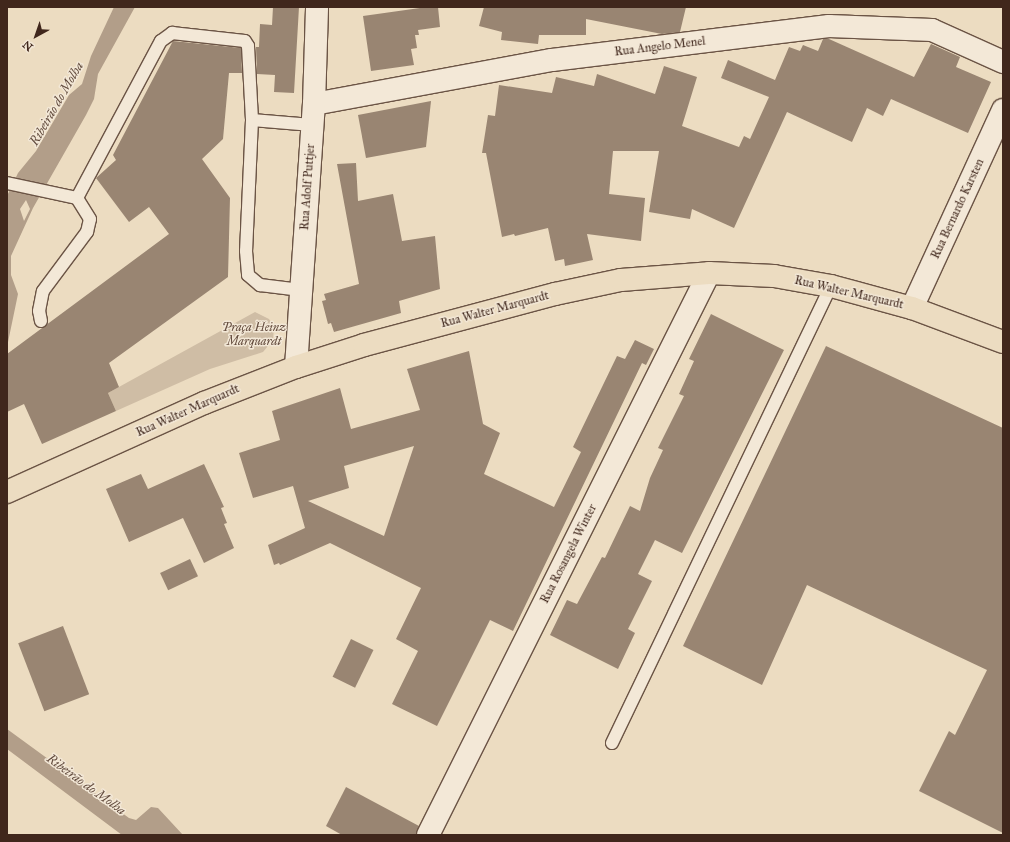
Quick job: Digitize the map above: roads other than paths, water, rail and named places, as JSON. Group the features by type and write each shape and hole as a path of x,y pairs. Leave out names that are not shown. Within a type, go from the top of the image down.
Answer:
{"main road":[{"name":"Rua Walter Marquardt","path":"7,492 204,403 296,367 364,345 555,294 621,280 709,273 774,276 831,286 912,308 1003,342"}],"street":[{"name":"Rua Adolf Puttjer","path":"296,367 313,114 317,7"},
{"name":"Rua Angelo Menel","path":"313,114 552,60 829,26 932,30 1003,62"},
{"name":"Rua Bernardo Karsten","path":"912,308 1003,110"},
{"name":"Rua Rosangela Winter","path":"428,835 709,273"}],"lane":[{"path":"77,198 166,35 172,33 245,42 248,46 252,120 246,251 248,275 260,285 301,290"},
{"path":"252,120 313,114"},
{"path":"7,183 49,190 77,198 90,219 87,232 44,291 38,310 41,321"},
{"path":"612,743 831,286"}],"water label":[{"name":"Ribeirão do Molha","path":"57,104"},
{"name":"Ribeirão do Molha","path":"86,785"}],"park label":[{"name":"Praça Heinz Marquardt","path":"254,335"}]}
